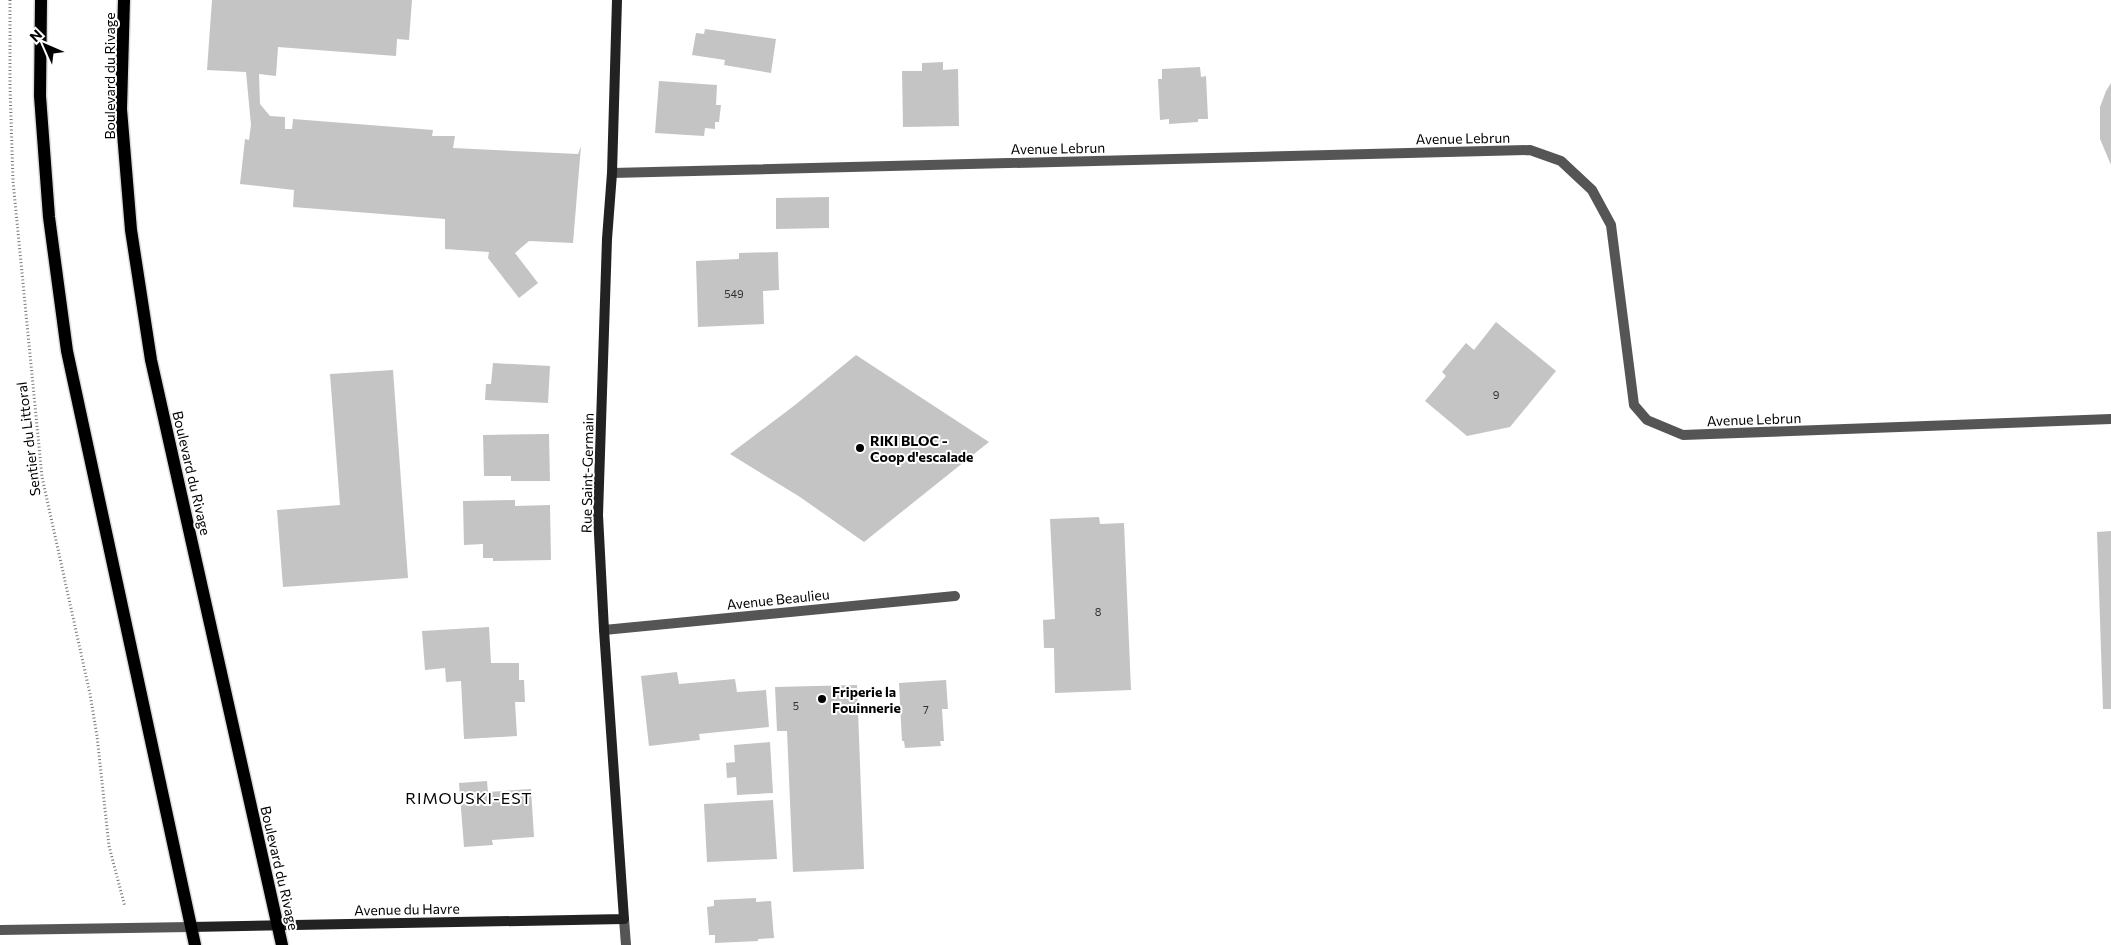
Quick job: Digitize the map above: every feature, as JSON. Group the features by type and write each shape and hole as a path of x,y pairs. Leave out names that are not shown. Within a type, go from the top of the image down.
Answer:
{"main road":[{"path":"41,0 40,96 49,217 67,351 195,945"},
{"name":"Boulevard du Rivage","path":"124,0 121,109 131,230 151,360 282,945"}],"street":[{"name":"Rue Saint-Germain","path":"617,0 598,515 626,945"},
{"name":"Avenue Lebrun","path":"612,173 1530,150 1562,161 1592,190 1611,225 1634,405 1647,420 1682,435 2111,419"},
{"name":"Avenue Beaulieu","path":"604,630 955,596"},
{"name":"Avenue du Havre","path":"191,927 624,919"},
{"path":"0,930 191,927"}],"path":[{"name":"Sentier du Littoral","path":"10,0 13,181 42,477 90,694 109,846 114,870 132,927"}],"building":[{"path":"212,0 412,0 409,40 397,39 396,56 278,47 276,76 259,74 260,104 270,116 285,117 285,129 292,129 293,119 433,130 432,136 455,136 453,148 578,154 581,146 573,243 529,241 515,253 538,283 519,298 488,258 489,252 445,249 445,219 293,207 294,190 240,184 245,139 249,140 251,125 246,72 207,70"},
{"path":"705,29 776,39 771,73 724,65 725,60 692,55 696,33 704,34"},
{"path":"943,62 943,70 958,69 959,126 903,127 902,71 922,71 922,63"},
{"path":"1200,67 1201,77 1206,76 1208,119 1198,119 1198,122 1169,124 1169,119 1160,120 1158,79 1162,79 1162,69"},
{"path":"659,81 717,85 716,105 721,105 719,122 715,122 715,129 705,128 704,136 655,133"},
{"path":"2111,83 2111,165 2100,139 2100,107"},
{"path":"829,197 829,228 776,229 776,198"},
{"path":"778,252 779,290 763,291 764,324 698,327 696,261 739,259 739,253"},
{"path":"1496,322 1556,371 1510,427 1467,436 1425,401 1446,376 1442,372 1466,343 1474,350"},
{"name":"RIKI BLOC - Coop d'escalade","path":"856,355 989,442 864,542 800,497 730,454 795,405"},
{"path":"493,363 550,366 548,403 485,400 486,384 491,384"},
{"path":"393,370 408,578 283,587 277,510 340,505 330,374"},
{"path":"549,434 550,481 511,481 511,476 484,476 483,435"},
{"path":"515,500 515,506 550,505 551,560 493,561 493,558 483,558 483,544 464,545 463,501"},
{"path":"1099,517 1100,524 1124,523 1131,690 1055,693 1054,648 1044,648 1043,620 1055,619 1050,519"},
{"path":"2111,531 2111,709 2103,709 2097,532"},
{"path":"489,627 491,663 519,663 519,680 524,680 525,702 515,702 517,736 464,739 461,681 446,682 445,668 425,670 422,631"},
{"path":"677,672 679,684 735,679 737,692 766,690 769,727 699,734 700,740 649,746 641,676"},
{"path":"946,680 948,709 942,709 944,741 940,741 941,746 905,748 904,741 902,741 899,683"},
{"path":"857,685 864,869 793,872 787,731 777,731 775,687"},
{"path":"770,742 773,793 737,795 736,777 727,778 726,763 735,762 734,745"},
{"path":"487,781 488,792 531,789 534,837 492,840 493,845 464,847 459,783"},
{"path":"773,800 777,859 707,862 704,804"},
{"path":"756,898 756,902 771,901 774,938 758,939 758,941 715,943 715,935 709,935 707,907 714,906 714,900"}],"place":[{"name":"RIKI BLOC - Coop d'escalade","path":"860,448"},
{"name":"Friperie la Fouinnerie","path":"822,699"}],"district":[{"name":"RIMOUSKI-EST","path":"469,797"}]}
